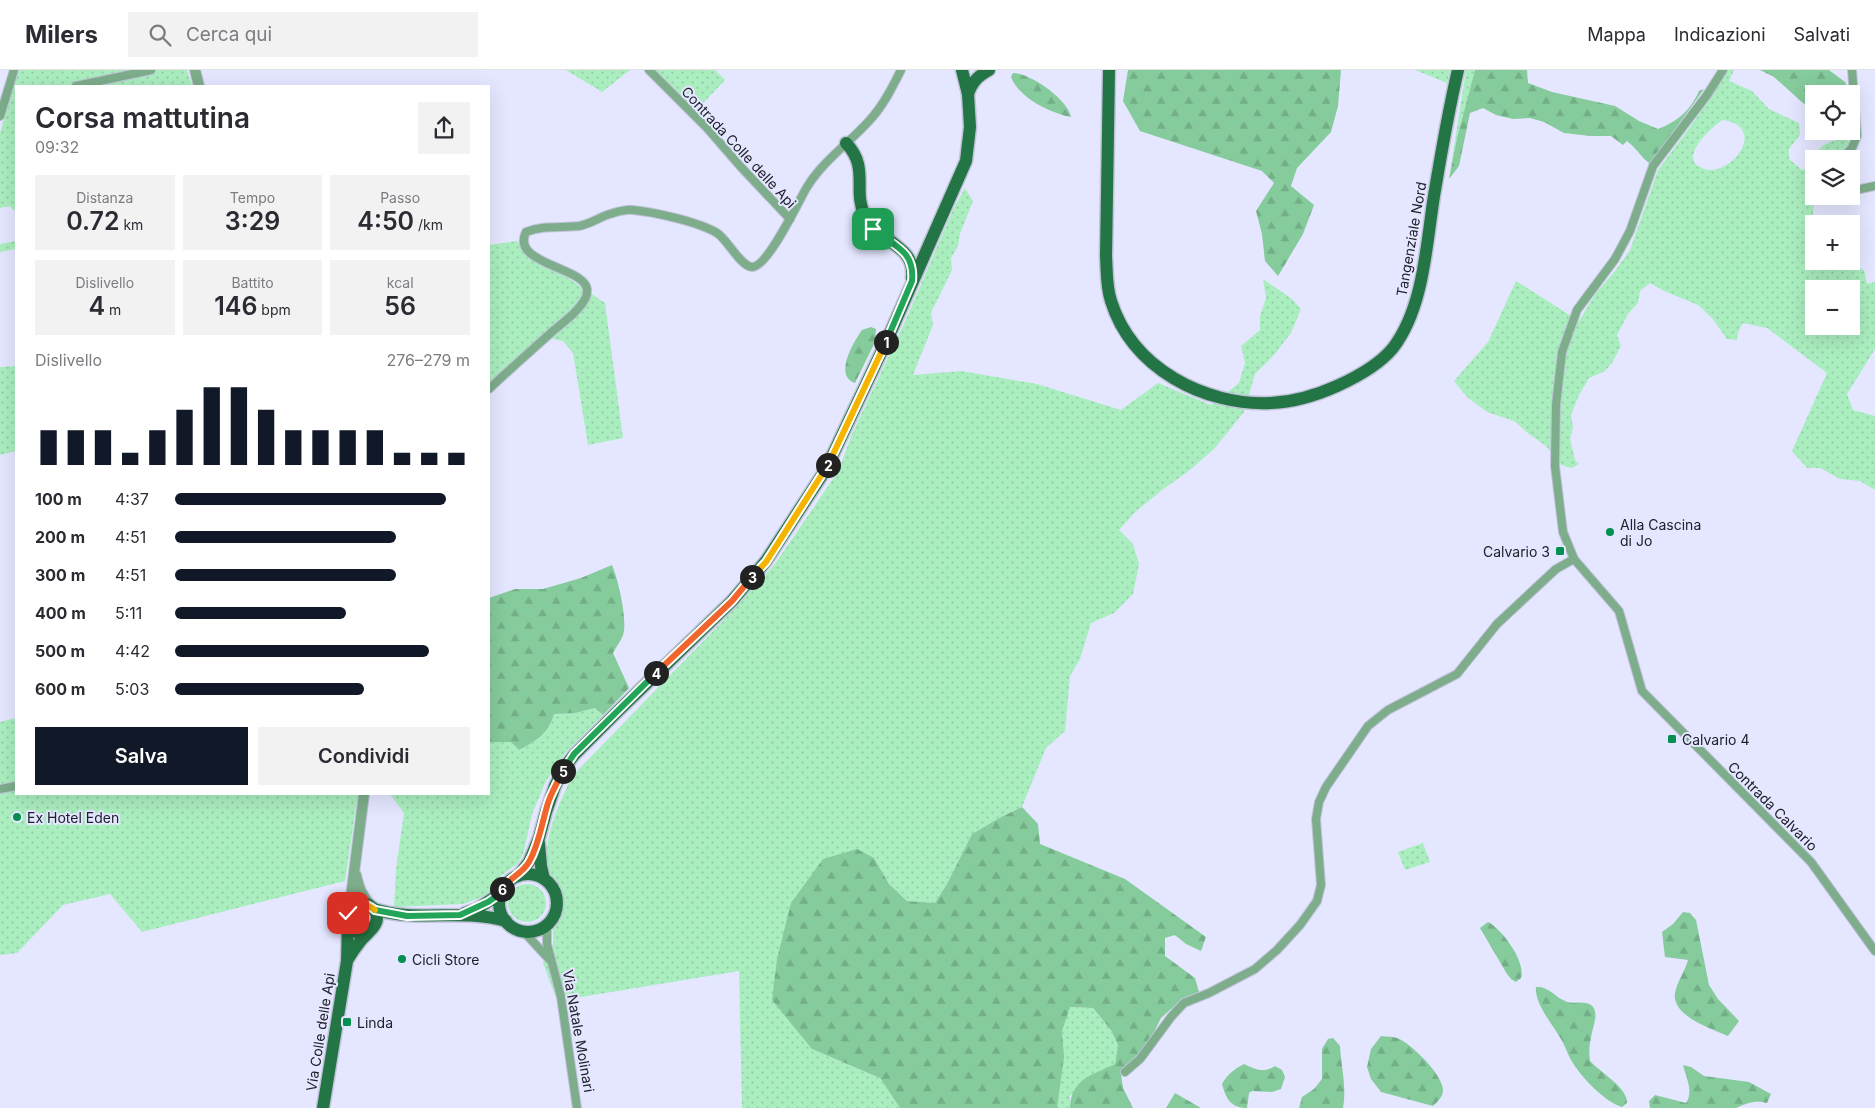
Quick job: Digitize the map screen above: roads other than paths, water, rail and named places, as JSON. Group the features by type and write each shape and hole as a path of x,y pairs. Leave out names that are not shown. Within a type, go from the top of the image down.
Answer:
{"main road":[{"path":"518,876 529,862 539,838 555,786 574,754 732,601 766,562 826,469 888,338 966,160 970,127 968,94 963,70 985,72"},
{"name":"Tangenziale Nord","path":"1109,70 1107,286 1121,325 1148,360 1189,387 1207,394 1244,403 1273,403 1301,399 1328,390 1371,368 1392,349 1406,328 1416,299 1422,273 1446,120 1458,70"},
{"path":"968,94 970,86 985,72"},
{"path":"846,143 854,151 858,160 860,168 860,199 864,215 873,229 906,254 911,262 912,281"},
{"path":"900,248 923,246 933,235"},
{"path":"539,838 544,879"},
{"path":"460,915 477,909 501,893 510,880 527,874 536,875 550,885 556,901 556,909 547,924 532,931 523,931 511,926 501,913 499,903 501,893"},
{"path":"407,916 372,908 362,903 354,906 348,918 350,927 358,932 367,932 385,921 407,916 490,916 506,921"},
{"path":"372,908 377,918 372,928"},
{"name":"Via Colle delle Api","path":"323,1108 347,961 348,918"},
{"name":"Via Colle delle Api","path":"347,961 372,928"}],"street":[{"path":"0,116 14,70"},
{"path":"81,85 150,70"},
{"path":"195,70 200,85"},
{"name":"Contrada Colle delle Api","path":"649,70 707,128 790,219"},
{"name":"Contrada Colle delle Api","path":"490,388 574,312 586,297 588,290 586,285 569,272 544,262 530,253 525,245 524,237 526,232 537,228 581,226 610,214 631,210 691,223 717,234 746,266 754,267 760,264 790,219 807,187 828,160 870,120 888,95 901,70"},
{"name":"Contrada Calvario","path":"1723,70 1707,95 1653,166 1630,231 1615,259 1577,310 1562,352 1556,405 1555,466 1564,532 1574,559 1619,611 1642,691 1811,862 1875,951"},
{"path":"1850,150 1857,136 1852,70"},
{"path":"6,98 15,96"},
{"path":"1860,190 1875,186"},
{"path":"1125,1072 1140,1059 1171,1016 1184,1003 1209,993 1255,969 1277,950 1300,925 1317,900 1321,885 1316,819 1319,802 1326,787 1368,726 1388,710 1458,674 1497,624 1556,569 1574,559"},
{"path":"0,789 15,786"},
{"name":"Via Colle delle Api","path":"348,918 364,795"},
{"name":"Via Colle delle Api","path":"355,866 359,888 372,908"},
{"name":"Via Natale Molinari","path":"547,924 546,936 550,960 561,997 577,1108"},
{"name":"Via Natale Molinari","path":"523,931 550,960"}],"place":[{"name":"Alla Cascina di Jo","path":"1610,532"},
{"name":"Calvario 3","path":"1560,551"},
{"name":"Calvario 4","path":"1672,739"},
{"name":"Ex Hotel Eden","path":"17,817"},
{"name":"Cicli Store","path":"402,959"},
{"name":"Linda","path":"347,1022"}]}
